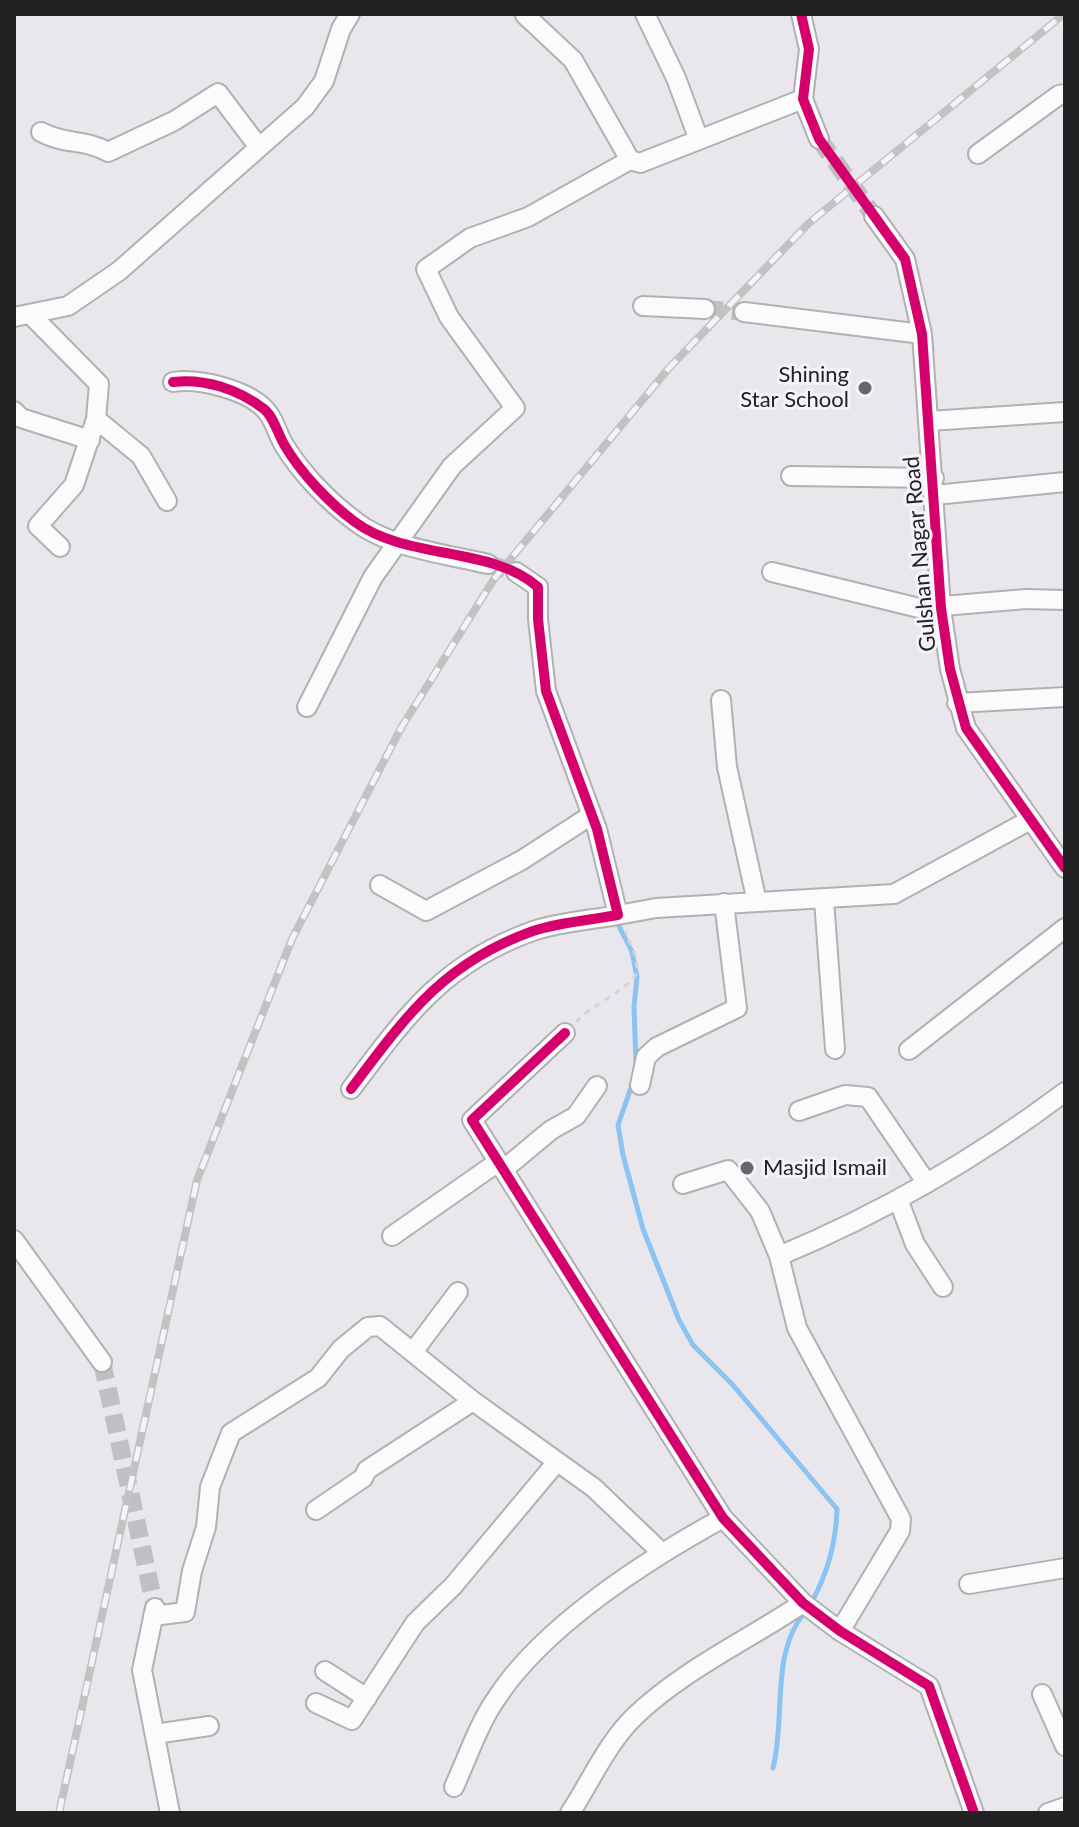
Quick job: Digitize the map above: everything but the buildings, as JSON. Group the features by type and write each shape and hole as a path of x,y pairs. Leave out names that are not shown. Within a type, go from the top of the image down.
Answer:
{"street":[{"path":"22,316 68,306 119,271 305,107 324,81 341,29 350,14"},
{"path":"645,14 676,78 699,140"},
{"path":"801,14 809,49 803,99 819,139"},
{"path":"525,15 573,60 630,160 640,163 803,99"},
{"path":"41,132 60,142 93,143 108,152 174,121 218,93 258,146"},
{"path":"978,154 1059,95 1065,94"},
{"path":"307,707 373,577 398,541 452,466 515,408 449,317 426,269 470,238 528,217 630,160"},
{"name":"Gulshan Nagar Road","path":"874,216 905,259 922,334 935,486 941,608 957,703 966,728 1065,868"},
{"path":"643,306 705,309"},
{"path":"744,312 922,334"},
{"path":"22,316 99,384 96,419 74,485 38,526 60,547"},
{"path":"173,382 193,379 230,389 266,410 285,447 327,497 357,523 398,541 488,564"},
{"path":"14,411 21,418 90,440"},
{"path":"929,421 1065,412"},
{"path":"96,419 141,456 167,501"},
{"path":"791,476 935,486 1065,482"},
{"path":"516,572 538,587 538,619 546,691 597,829 618,915"},
{"path":"772,572 919,608 1026,599 1065,600"},
{"path":"957,703 1065,697"},
{"path":"721,700 727,767 757,902"},
{"path":"380,885 426,911 522,860 590,816"},
{"path":"351,1089 412,1008 463,963 535,931 656,908 894,894 1030,820"},
{"path":"824,900 835,1049"},
{"path":"640,1085 646,1057 657,1047 737,1008 724,903"},
{"path":"909,1050 1065,928"},
{"path":"565,1033 472,1120 723,1518 803,1603 840,1631 929,1686 974,1813"},
{"path":"392,1236 576,1116 597,1086"},
{"path":"779,1256 898,1199 1006,1137 1065,1092"},
{"path":"799,1111 845,1095 868,1097 926,1182"},
{"path":"683,1184 728,1170 760,1211 779,1256 797,1328 901,1519 900,1531 840,1631"},
{"path":"898,1199 915,1244 943,1287"},
{"path":"14,1240 102,1362"},
{"path":"413,1352 458,1292"},
{"path":"170,1813 142,1670 154,1612 185,1612 192,1571 206,1527 210,1487 231,1433 318,1378 341,1349 368,1327 380,1326 473,1401 594,1488 661,1552"},
{"path":"316,1510 363,1478 367,1470 473,1401"},
{"path":"316,1703 352,1720 415,1623 453,1586 556,1463"},
{"path":"454,1787 495,1699 540,1646 661,1552 723,1518"},
{"path":"969,1584 1065,1568"},
{"path":"570,1813 603,1757 634,1717 677,1683 803,1603"},
{"path":"325,1671 367,1698"},
{"path":"1042,1694 1065,1746"},
{"path":"155,1734 209,1726"},
{"path":"1048,1813 1065,1807"}],"path":[{"path":"565,1033 593,1004 620,992 638,972 635,955 618,915"}],"waterway":[{"path":"616,920 632,952 637,977 634,1007 636,1064"},
{"path":"633,1082 618,1125 623,1155 643,1229 679,1320 693,1345 732,1384 837,1509 830,1558 811,1603"},
{"path":"773,1768 787,1646 805,1612"}],"tunnel":[{"path":"819,139 874,216"},
{"path":"705,309 744,312"},
{"path":"488,564 516,572"},
{"path":"102,1362 155,1608"}],"railway":[{"path":"59,1813 197,1180 292,939 401,728 494,579 669,368 809,223 1064,14"}],"cycle path":[{"path":"801,14 809,49 803,99 819,139 905,259 922,334 941,608 950,669 966,728 1065,868"},
{"path":"173,382 220,386 264,409 282,442 316,487 355,522 376,534 497,565 519,574 538,587 538,619 546,691 597,829 618,915 533,931 474,959 450,976 409,1015 351,1089"},
{"path":"565,1033 472,1120 723,1518 803,1603 840,1631 929,1686 974,1813"}],"place":[{"name":"Shining Star School","path":"865,388"},
{"name":"Masjid Ismail","path":"747,1168"}]}
